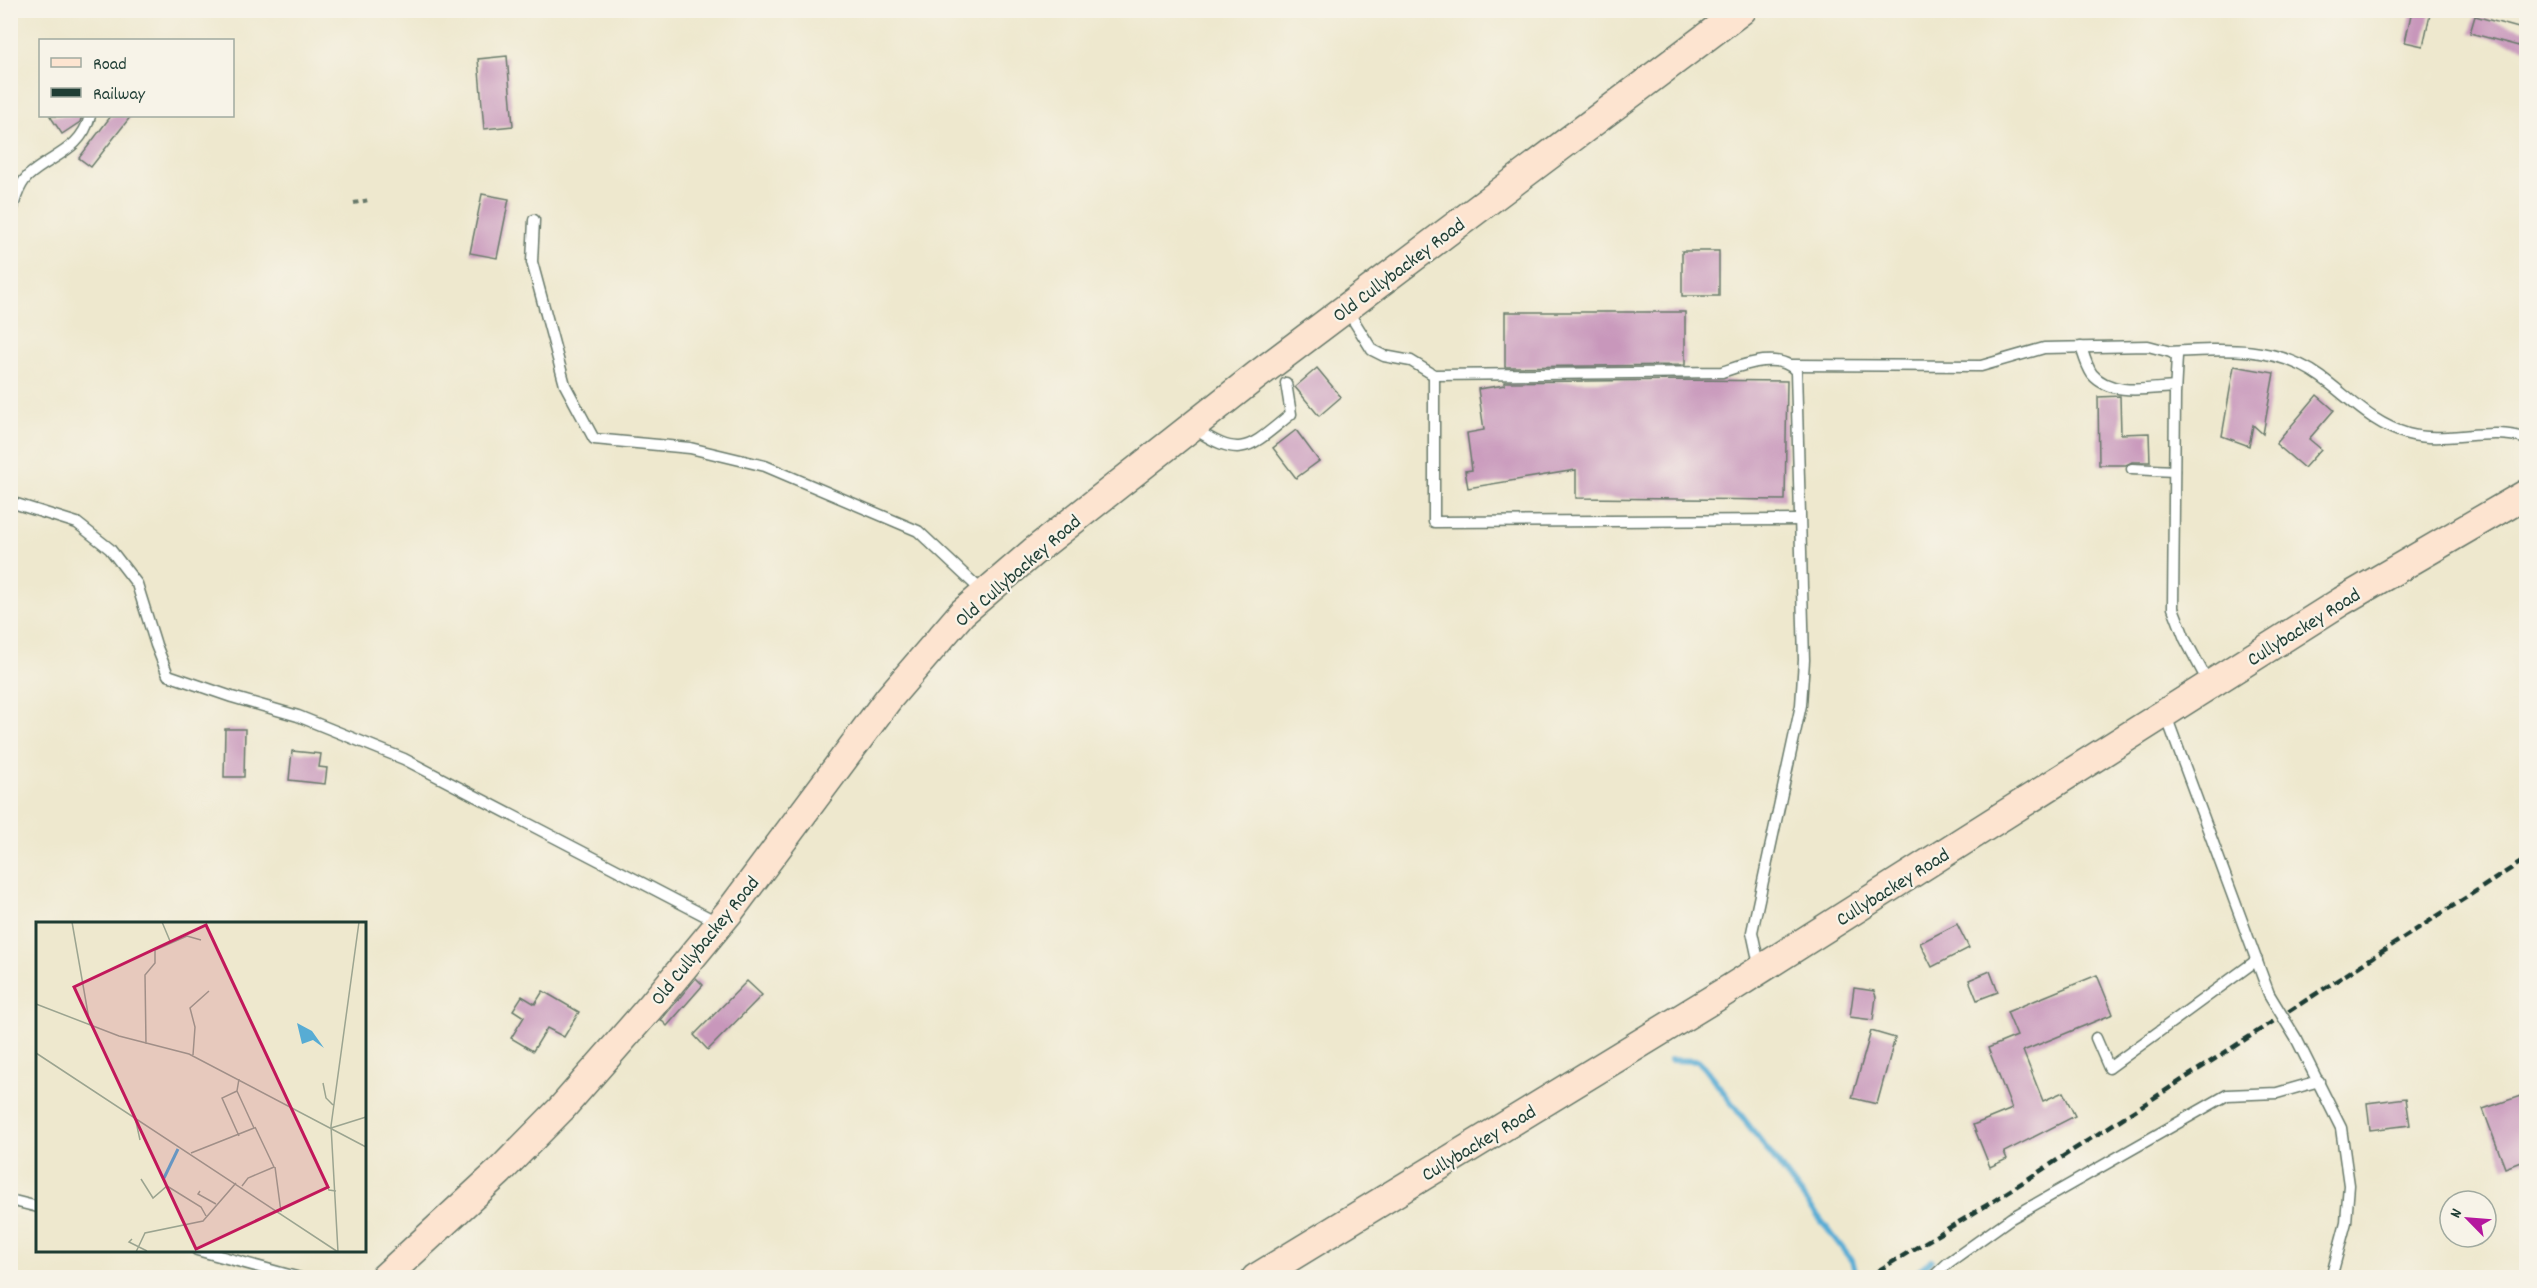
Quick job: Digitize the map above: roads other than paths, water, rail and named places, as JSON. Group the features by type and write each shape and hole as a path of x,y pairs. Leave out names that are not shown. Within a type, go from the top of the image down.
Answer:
{"street":[{"name":"Old Cullybackey Road","path":"384,1278 500,1171 561,1109 652,1005 719,924 889,698 962,613 1033,552 1192,426 1742,10"},
{"name":"Cullybackey Road","path":"1256,1278 1760,969 2342,601 2526,494"}],"lane":[{"path":"2491,10 2526,13"},
{"path":"10,220 15,199 27,177 74,145 87,129 90,117"},
{"path":"534,220 532,262 565,385 594,439 690,448 765,466 918,531 984,594"},
{"path":"1346,308 1372,350 1384,356 1411,361 1434,375 1722,372 1753,362 1781,362 1791,365 1981,366 2044,348 2148,346 2171,352 2253,351 2300,364 2321,377 2363,412 2385,425 2410,435 2444,437 2508,435 2526,439"},
{"path":"2080,347 2091,372 2102,383 2115,388 2175,387"},
{"path":"2171,352 2177,356 2173,608 2184,639 2209,685"},
{"path":"1760,969 1752,933 1801,705 1803,615 1796,371 1791,365"},
{"path":"1434,375 1434,522 1799,520"},
{"path":"1192,426 1222,445 1239,448 1256,442 1291,414 1286,383"},
{"path":"2132,469 2174,471"},
{"path":"10,502 76,523 110,549 137,584 168,675 298,716 404,759 719,924"},
{"path":"2165,713 2269,994 2297,1040 2341,1128 2349,1185 2346,1222 2331,1278"},
{"path":"2096,1038 2109,1068 2257,960"},
{"path":"1932,1278 1948,1263 2011,1218 2227,1095 2277,1093 2319,1081"},
{"path":"10,1200 36,1206"},
{"path":"200,1252 300,1278"}],"waterway":[{"path":"1671,1060 1698,1061 1705,1068 1852,1261 1857,1276"},
{"path":"1908,1278 1931,1261"}],"railway":[{"path":"1866,1278 1992,1202 2526,859"}]}
